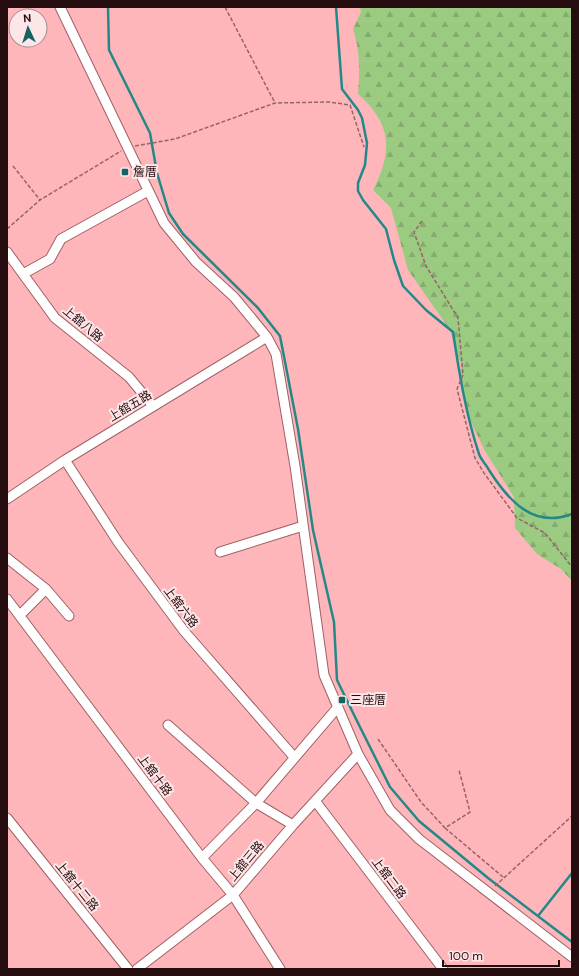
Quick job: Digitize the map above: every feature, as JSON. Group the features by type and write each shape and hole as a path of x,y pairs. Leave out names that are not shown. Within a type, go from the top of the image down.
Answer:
{"street":[{"path":"60,7 126,148 164,223 196,262 234,297 267,337 276,354 303,526 324,675 358,754 390,810 419,839 572,957"},
{"path":"23,274 50,259 61,239 148,192"},
{"name":"上舘八路","path":"7,252 55,318 129,377 153,406"},
{"name":"上舘五路","path":"7,499 65,460 267,337"},
{"name":"上舘六路","path":"65,460 118,542 184,631 294,757"},
{"path":"220,552 303,526"},
{"path":"7,558 46,590 69,616"},
{"path":"20,616 46,590"},
{"name":"上舘十路","path":"7,599 202,858 233,895 280,969"},
{"path":"202,858 256,803 338,707"},
{"path":"168,725 256,803 293,825"},
{"name":"上舘三路","path":"138,969 233,895 293,825 316,802 358,754"},
{"name":"上舘二路","path":"316,802 444,969"},
{"name":"上舘十二路","path":"7,818 128,969"},
{"path":"564,951 572,965"}],"path":[{"path":"226,7 275,103"},
{"path":"7,229 40,200 126,148 175,139 275,103 330,102 350,105 364,147"},
{"path":"13,166 40,200"},
{"path":"422,221 414,232 426,266 458,318 463,375 457,389 475,458 484,474 517,518 545,533 572,567"},
{"path":"378,739 421,802 445,828 503,877"},
{"path":"445,828 470,812 459,770"},
{"path":"488,893 503,877 572,816"}],"green space":[{"path":"360,7 572,7 572,581 561,569 537,554 515,528 514,497 485,451 466,412 460,379 461,365 450,330 408,270 391,208 373,190 384,163 386,139 378,116 358,94 359,61 353,29 361,12"}],"waterway":[{"path":"108,7 109,50 150,133 157,173 169,213 183,234 258,308 280,336 298,429 313,530 334,622 337,680 357,721 390,787 419,821 488,878 572,942"},
{"path":"336,7 342,89 358,110 362,118 367,143 365,165 358,183 358,191 363,200 386,229 403,286 426,310 453,332 460,378 474,439 480,456 504,492 523,509 534,515 545,518 558,518 572,514"},
{"path":"538,916 572,873"}],"place":[{"name":"詹厝","path":"125,172"},
{"name":"三座厝","path":"342,700"}]}
